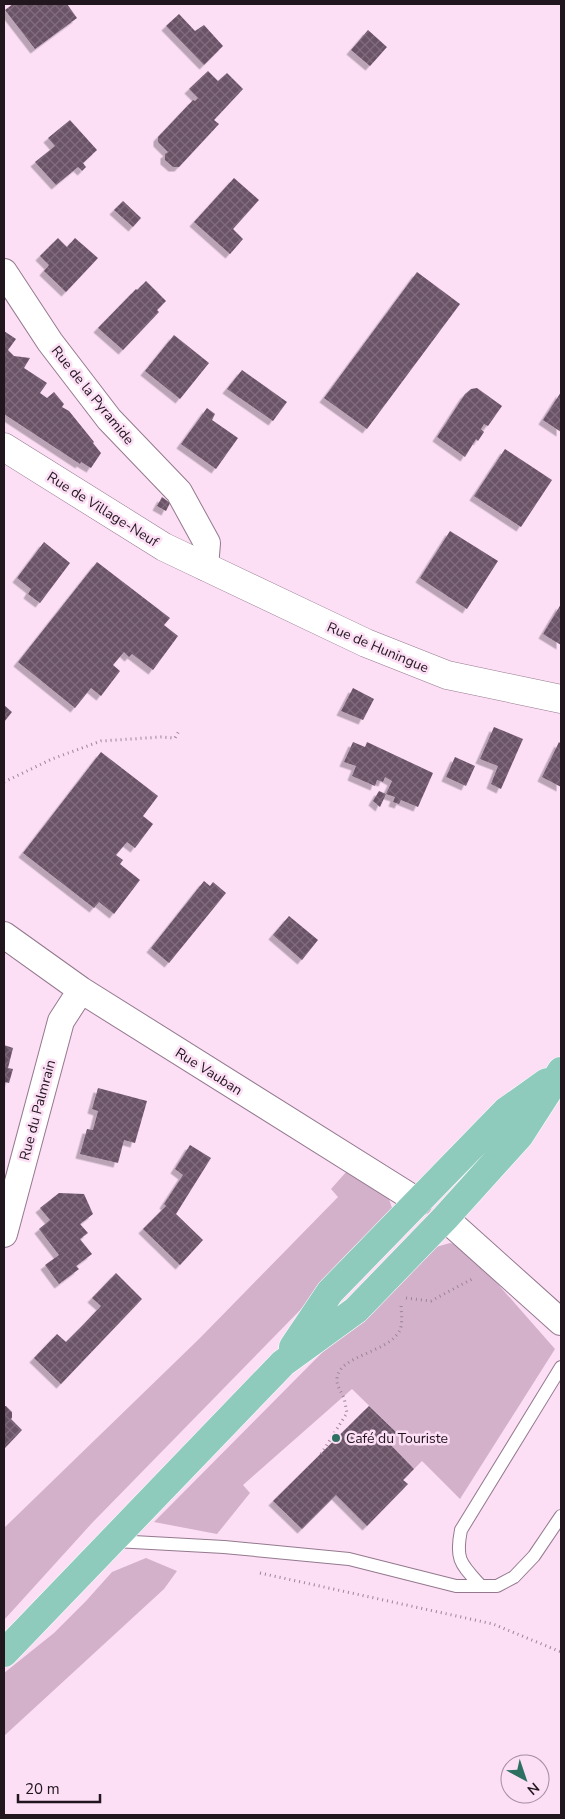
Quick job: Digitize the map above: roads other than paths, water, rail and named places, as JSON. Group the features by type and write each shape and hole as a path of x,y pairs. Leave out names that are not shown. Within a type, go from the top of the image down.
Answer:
{"main road":[{"path":"283,1363 330,1292 506,1111 559,1073"},
{"path":"4,1653 283,1363 356,1310 445,1218 520,1135 559,1073"}],"street":[{"name":"Rue de la Pyramide","path":"4,272 50,342 109,419 179,492 207,543 205,567"},
{"name":"Rue de Village-Neuf","path":"4,446 164,547 205,567"},
{"name":"Rue de Huningue","path":"205,567 366,643 447,675 561,699"},
{"name":"Rue Vauban","path":"4,935 81,990 419,1202"},
{"name":"Rue du Palmrain","path":"4,1234 62,1021 81,990"},
{"path":"445,1218 561,1322"}],"lane":[{"path":"480,1585 462,1564 458,1548 461,1530 561,1367"},
{"path":"112,1541 224,1547 349,1559 456,1586 497,1586 514,1577 534,1556 561,1516"}],"place":[{"name":"Café du Touriste","path":"336,1438"}]}
